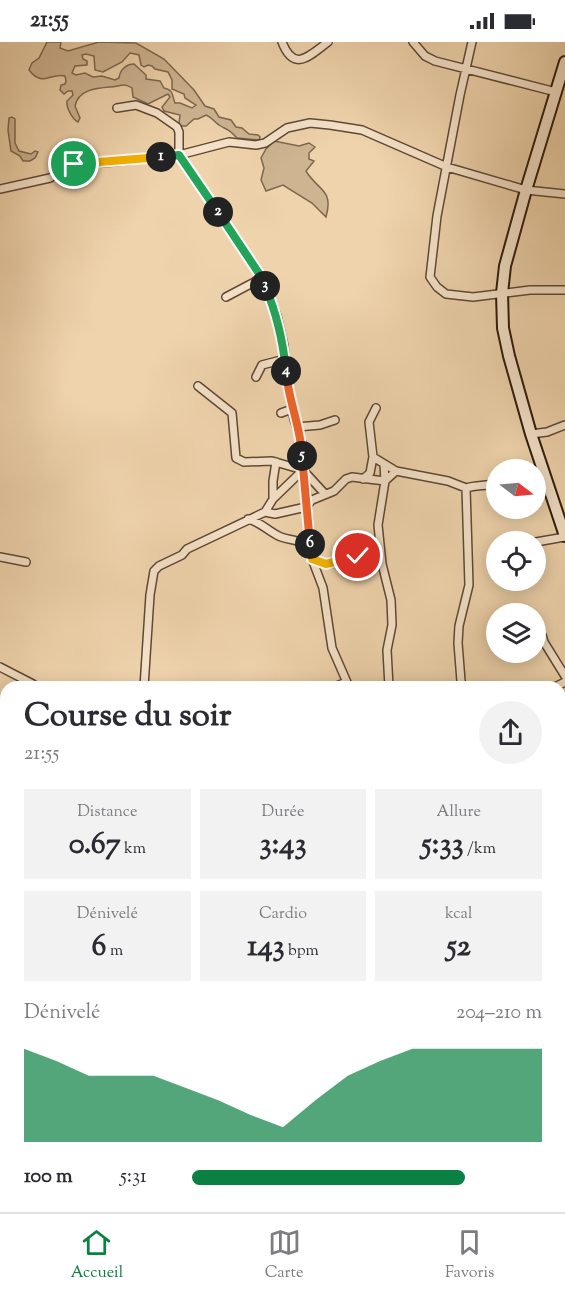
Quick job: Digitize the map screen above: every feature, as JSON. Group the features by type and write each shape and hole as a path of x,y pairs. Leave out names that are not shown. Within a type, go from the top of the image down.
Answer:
{"street":[{"path":"282,42 287,54 295,59 304,59 328,42"},
{"path":"412,42 425,56 435,61 558,96"},
{"path":"472,42 437,216 430,277 436,287 446,294 473,297 548,289 565,290"},
{"path":"546,540 565,536 531,434 502,328 502,293 505,266 526,190 558,96 565,62"},
{"path":"117,108 136,105 157,113 177,127 179,155 262,278 277,316 292,408 302,443 312,559"},
{"path":"0,189 50,178 74,164 179,155 229,142 256,145 265,143 287,128 309,123 362,130 447,167 526,190 565,194"},
{"path":"226,297 262,278"},
{"path":"256,377 262,365 285,359"},
{"path":"198,386 232,413 237,458 244,462 276,462 303,470 325,494"},
{"path":"281,413 292,408"},
{"path":"363,479 370,473 373,457 369,422 376,408"},
{"path":"297,427 320,425 335,420"},
{"path":"531,434 547,432 565,425"},
{"path":"373,457 396,471 448,481 466,488 486,485"},
{"path":"273,499 276,462"},
{"path":"384,464 385,482 378,525 379,544 391,600 392,625 387,650 389,681"},
{"path":"265,512 273,499 303,470"},
{"path":"385,482 396,471"},
{"path":"144,681 150,596 154,571 159,566 182,555 188,549 265,512 275,514 306,507 312,500 334,491 351,477 385,482"},
{"path":"461,681 459,626 469,585 466,488"},
{"path":"248,519 256,521 277,535 298,541 312,559 323,588 332,648 346,681"},
{"path":"312,559 326,564 338,562 358,556 379,544"},
{"path":"0,557 27,562"},
{"path":"546,645 565,676"},
{"path":"0,667 24,681"}],"shaded area":[{"path":"47,42 61,42 60,48 68,51 99,42 136,43 164,59 194,90 205,106 214,109 219,117 231,120 236,127 242,128 249,134 258,135 259,140 237,138 206,115 194,119 186,126 181,126 180,115 164,111 162,107 170,97 168,94 148,104 133,97 132,88 123,85 94,89 80,96 75,106 80,118 78,122 67,106 67,101 73,95 72,91 64,94 60,90 61,85 65,84 65,76 43,79 38,78 29,70 32,63 39,58","holes":["130,53 139,55 141,65 144,67 148,65 168,72 172,80 172,89 184,94 185,98 196,105 192,108 175,103 171,92 164,88 160,81 146,79 146,75 134,64 124,68 119,78 115,80 102,76 93,77 85,73 76,75 72,73 75,66 87,65 82,55 94,56 95,70 103,72 122,62"]},
{"path":"9,118 15,119 15,143 19,151 31,154 38,152 30,161 23,161 20,156 11,151 8,130"},
{"path":"274,141 299,146 309,143 315,147 309,153 309,159 314,161 306,171 326,195 328,208 326,217 312,203 283,185 266,191 261,180 264,168 261,158"}],"route":[{"path":"74,164 179,155 260,275 277,316 284,346 286,376 294,419 302,443 312,559 326,564 358,556"}]}
